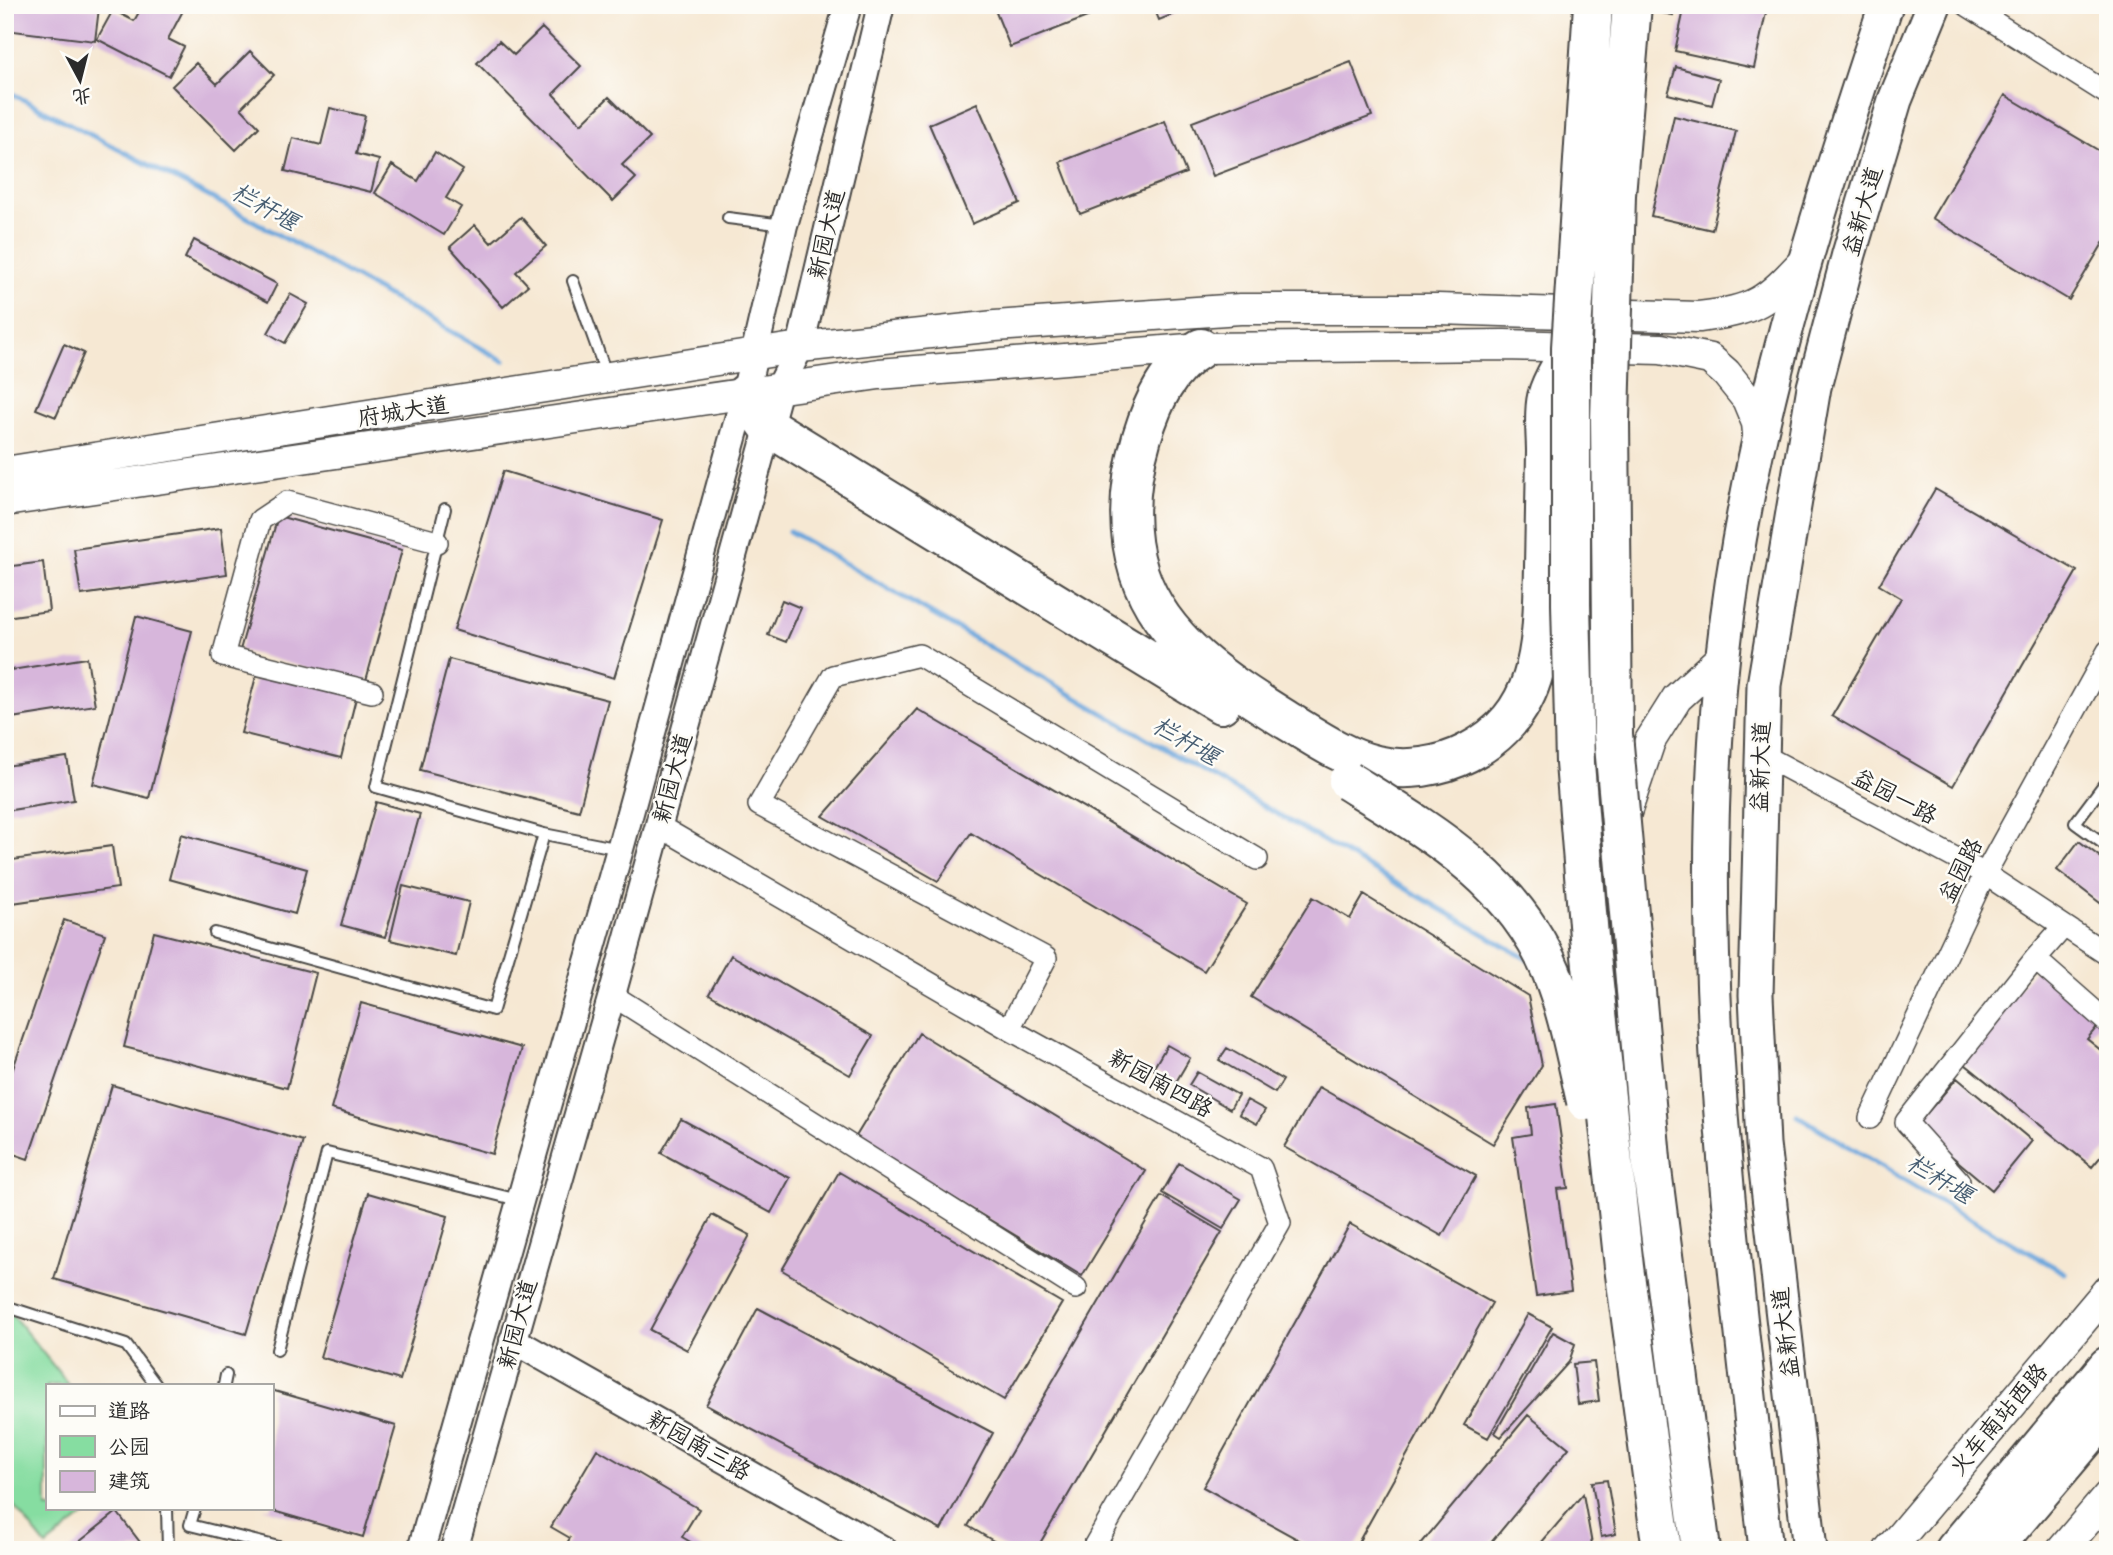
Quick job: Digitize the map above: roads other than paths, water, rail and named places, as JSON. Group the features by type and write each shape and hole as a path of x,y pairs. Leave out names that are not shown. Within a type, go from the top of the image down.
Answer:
{"highway":[{"path":"1593,5 1572,347 1571,604 1575,763 1589,937 1625,1267 1662,1550"},
{"path":"1632,5 1616,195 1610,393 1609,583 1613,734 1652,1170 1702,1550"},
{"path":"762,391 769,427 1354,771 1451,761 1478,747 1503,728 1526,695 1542,643 1547,397 1572,347"},
{"path":"1201,348 1174,369 1161,389 1149,414 1134,465 1130,488 1131,530 1139,574 1169,626 1212,672 1329,747 1354,771 1459,852 1507,898 1541,950 1564,1008 1625,1267"},
{"path":"1955,1550 2108,1366"},
{"path":"1991,1550 2108,1412"}],"main road":[{"name":"益新大道","path":"1766,1550 1723,1154 1712,993 1710,876 1723,656 1740,535 1759,443 1816,216 1886,5"},
{"name":"益新大道","path":"1810,1550 1763,1144 1756,995 1757,869 1764,685 1814,387 1849,254 1895,100 1934,5"},
{"name":"府城大道","path":"5,472 800,347 995,326 1240,309 1438,309 1699,317 1739,312 1771,296 1805,260"},
{"name":"府城大道","path":"5,501 893,373 1201,348 1504,345 1661,349 1710,359 1726,373 1747,399 1758,423 1759,443"},
{"path":"1647,1550 1623,1401 1588,1051 1599,893 1650,741 1677,698 1723,656"},
{"name":"火车南站西路","path":"1889,1550 2108,1290"},
{"path":"2062,1550 2107,1499"}],"street":[{"name":"新园大道","path":"762,391 754,356 784,225 848,5"},
{"name":"新园大道","path":"421,1550 518,1200 620,849 762,391 800,347 881,5"},
{"path":"1967,5 2108,94"},
{"name":"新园大道","path":"454,1550 612,995 769,427"},
{"path":"372,692 223,656 260,520 287,502 437,541"},
{"name":"益园路","path":"1870,1118 1985,874 2108,651"},
{"path":"1009,1029 1046,958 759,805 833,676 919,655 1257,859"},
{"name":"益园一路","path":"1761,754 1985,874 2108,955"},
{"name":"新园南四路","path":"659,826 1009,1029 1261,1168 1280,1223 1092,1550"},
{"path":"1959,1181 1906,1122 2064,926"},
{"path":"2035,959 2108,1023"},
{"path":"612,995 1076,1288"},
{"name":"新园南三路","path":"513,1340 884,1550"}],"lane":[{"path":"728,218 784,225"},
{"path":"573,281 608,378"},
{"path":"445,509 376,787 544,834 620,849"},
{"path":"2108,779 2076,823 2108,847"},
{"path":"215,933 493,1010 544,834"},
{"path":"277,1350 327,1153 518,1200"},
{"path":"5,1306 126,1345 155,1384"},
{"path":"167,1510 168,1550"},
{"path":"194,1510 190,1525 291,1550"}],"waterway":[{"name":"栏杆堰","path":"5,90 225,205 504,361"},
{"name":"栏杆堰","path":"789,531 1527,959"},
{"name":"栏杆堰","path":"1797,1115 1918,1189 2065,1273"}]}
